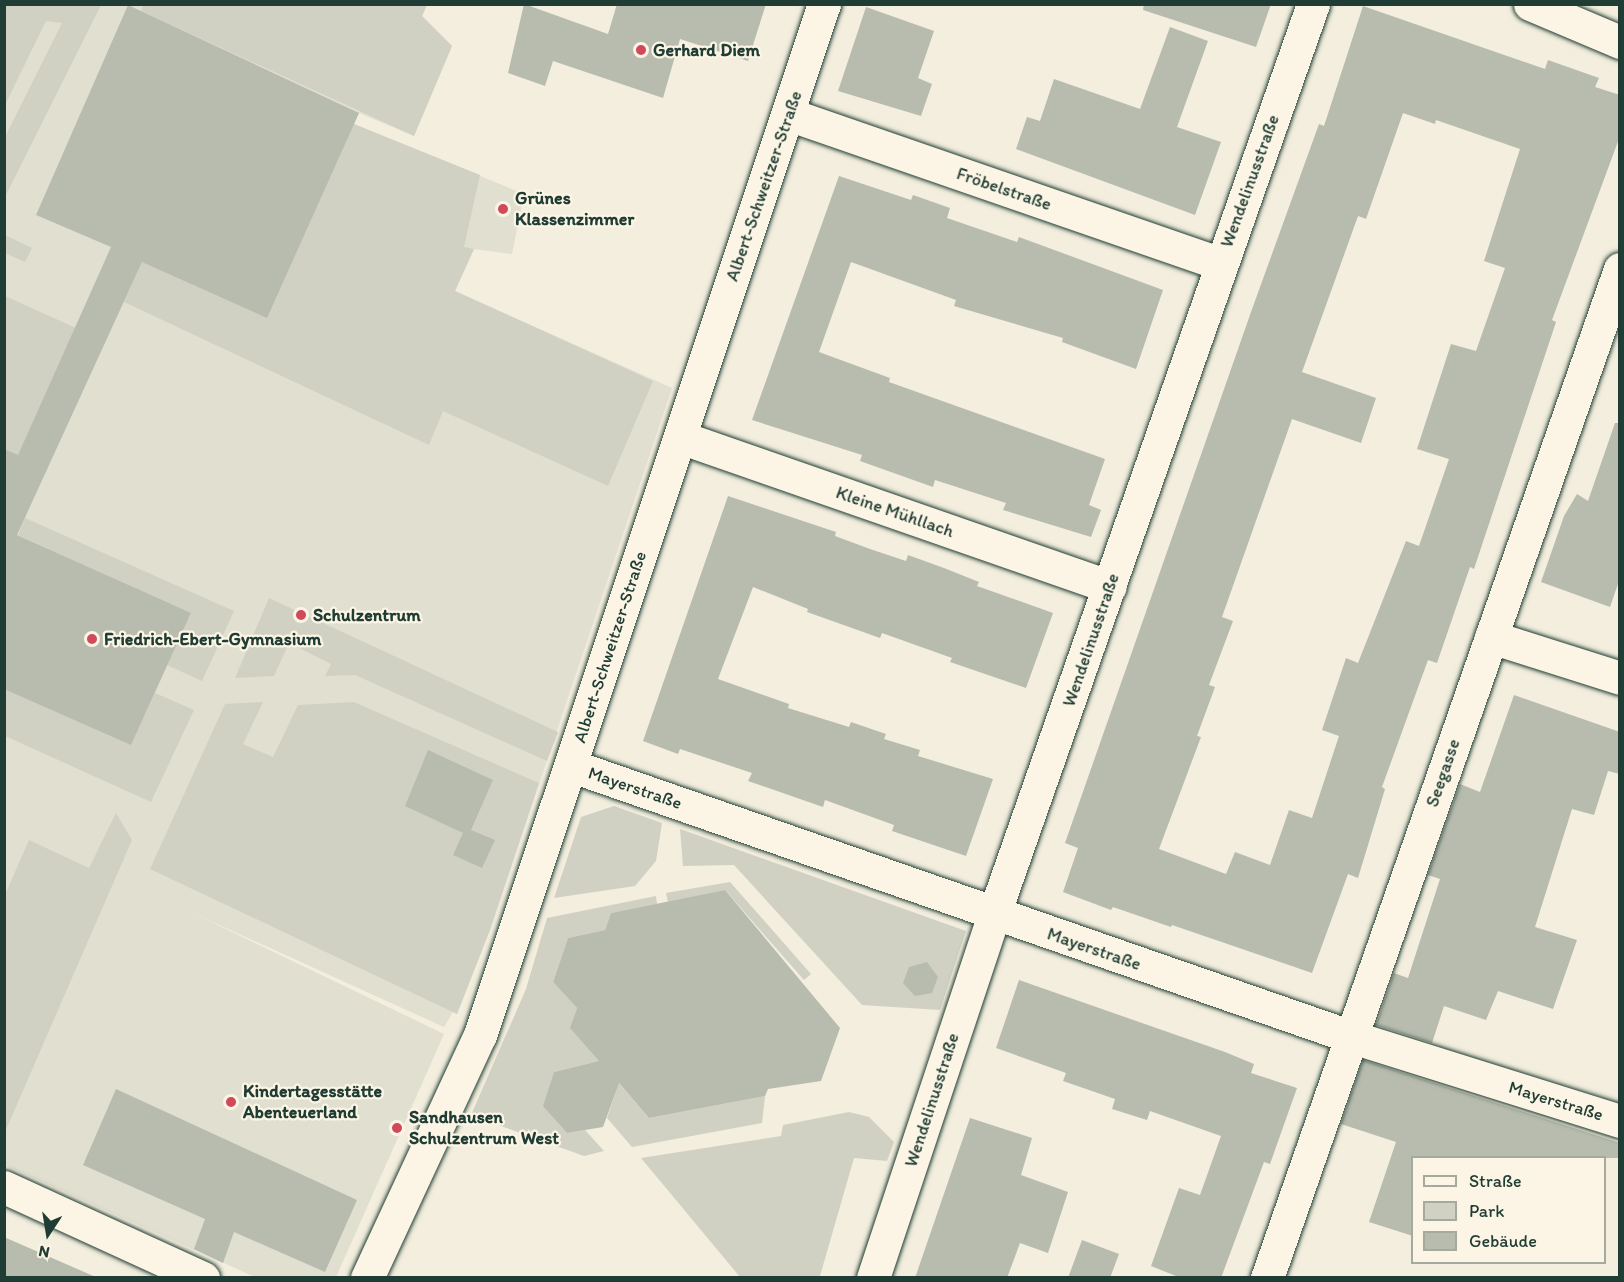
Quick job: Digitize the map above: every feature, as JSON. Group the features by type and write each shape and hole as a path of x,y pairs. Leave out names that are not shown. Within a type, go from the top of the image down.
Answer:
{"street":[{"name":"Albert-Schweitzer-Straße","path":"366,1278 480,1035 572,766 824,4"},
{"name":"Wendelinusstraße","path":"873,1278 994,914 1313,4"},
{"path":"1530,4 1620,42"},
{"name":"Fröbelstraße","path":"788,114 1220,264"},
{"name":"Seegasse","path":"1267,1278 1620,269"},
{"name":"Kleine Mühllach","path":"680,437 1110,587"},
{"path":"1491,637 1620,678"},
{"name":"Mayerstraße","path":"572,766 1352,1037 1620,1121"},
{"path":"4,1187 203,1278"}],"shaded area":[{"name":"Schulzentrum","path":"4,5 427,5 422,16 452,46 414,136 359,113 354,124 524,194 512,254 474,249 455,291 672,388 490,930 457,1014 453,1012 444,1027 195,914 444,1034 336,1277 255,1277 5,1165"}],"green space":[{"path":"144,4 427,5 422,16 452,46 414,136 141,11"},
{"path":"4,5 101,5 5,197 5,137 62,23 46,21 5,105"},
{"path":"354,124 480,175 464,247 474,249 455,291 653,381 608,486 443,411 429,445 124,302 142,262"},
{"path":"5,235 32,248 25,262 5,253"},
{"path":"5,296 76,328 5,484 9,452 4,449"},
{"path":"25,518 234,611 202,681 167,665 191,614 18,535"},
{"path":"269,598 558,732 547,761 355,675 325,676 331,664 289,643 274,676 235,678"},
{"path":"5,689 131,744 155,693 194,710 151,802 5,736"},
{"path":"263,702 243,744 273,757 298,705 354,702 539,783 490,930 457,1014 150,869 225,704"},
{"path":"614,806 662,823 656,861 635,886 554,898 581,817"},
{"path":"116,813 132,840 5,1132 5,895 29,840 89,868"},
{"path":"680,829 966,931 940,1010 862,1005 734,865 683,866"},
{"path":"730,882 811,974 804,980 725,890 668,902 666,893"},
{"path":"656,896 657,904 611,913 605,930 568,938 553,982 577,1008 571,1028 649,1118 765,1096 762,1123 632,1147 607,1118 616,1091 591,1063 554,1072 544,1106 567,1133 585,1130 604,1151 584,1156 471,1115 526,989 547,918"},
{"path":"849,1112 869,1117 894,1142 887,1161 854,1158 820,1276 740,1277 641,1158 781,1136 783,1125"}],"building":[{"name":"Gerhard Diem","path":"524,4 608,34 617,4 766,4 748,61 680,39 663,98 553,61 545,86 508,73"},
{"path":"1144,4 1271,4 1256,47 1143,10"},
{"path":"128,5 359,113 267,318 142,262 17,535 191,613 131,745 4,689 4,449 18,455 111,247 36,215"},
{"path":"1363,6 1545,69 1548,60 1599,78 1595,87 1620,95 1620,136 1552,320 1556,322 1474,569 1470,567 1437,663 1428,660 1382,787 1385,789 1358,878 1348,874 1312,973 1172,925 1171,927 1113,907 1111,910 1063,892 1078,848 1065,843 1251,312 1319,124 1324,126","holes":["1403,113 1435,124 1436,120 1520,149 1484,261 1505,268 1476,351 1451,344 1417,449 1449,459 1419,546 1406,541 1358,663 1346,658 1322,730 1339,736 1312,818 1289,810 1270,865 1235,852 1226,874 1159,849 1201,737 1197,736 1215,687 1209,685 1233,621 1222,617 1292,419 1361,443 1376,398 1302,372 1358,216 1366,219"]},
{"path":"866,7 934,31 918,78 932,84 921,116 838,91"},
{"path":"1170,27 1208,41 1177,127 1221,142 1195,215 1016,149 1027,117 1040,121 1054,79 1140,109"},
{"path":"839,176 911,200 913,195 950,208 947,218 1017,242 1019,237 1163,290 1136,369 1062,342 1063,338 954,306 956,300 851,262 819,352 890,378 889,382 1105,459 1089,505 1101,510 1091,537 1003,510 1006,503 935,480 933,487 860,461 862,455 752,420"},
{"path":"1615,423 1620,423 1620,578 1610,607 1541,582 1564,516 1577,494 1588,501"},
{"path":"728,496 836,532 835,536 906,561 908,555 979,582 977,586 1053,613 1026,688 950,662 952,658 882,633 880,638 807,612 808,609 753,587 718,679 789,704 788,708 849,727 851,722 886,734 884,739 920,750 918,756 993,779 966,856 892,831 894,825 825,800 823,807 748,781 752,773 680,749 678,754 643,741"},
{"path":"1514,695 1620,732 1620,774 1608,771 1594,815 1572,809 1535,927 1577,940 1553,1009 1498,991 1486,1020 1444,1006 1432,1043 1376,1025 1394,973 1408,978 1440,879 1428,875 1460,784 1480,792"},
{"path":"428,750 493,780 471,830 495,840 482,868 453,855 463,833 405,806"},
{"path":"725,890 840,1028 821,1081 768,1089 765,1096 649,1118 619,1083 603,1127 567,1133 543,1106 554,1072 599,1061 570,1028 577,1008 553,982 568,938 605,930 611,913"},
{"path":"927,962 938,977 932,993 915,996 903,983 909,967"},
{"path":"1019,980 1225,1052 1254,1064 1251,1073 1297,1088 1270,1164 1264,1162 1221,1278 1181,1278 1151,1266 1179,1188 1200,1195 1221,1136 1150,1111 1147,1120 1112,1109 1115,1099 1063,1081 1066,1073 996,1048"},
{"path":"1363,1060 1620,1143 1620,1158 1606,1158 1606,1156 1411,1156 1411,1235 1369,1222 1396,1142 1341,1124"},
{"path":"116,1089 357,1200 325,1272 234,1232 223,1263 194,1249 205,1219 83,1165"},
{"path":"970,1118 1032,1138 1021,1175 1068,1192 1048,1253 1020,1243 1007,1278 915,1278"},
{"path":"4,1237 98,1278 4,1278"},
{"path":"1082,1240 1119,1254 1110,1278 1068,1278"}],"place":[{"name":"Gerhard Diem","path":"641,50"},
{"name":"Grünes Klassenzimmer","path":"503,209"},
{"name":"Schulzentrum","path":"301,615"},
{"name":"Friedrich-Ebert-Gymnasium","path":"92,639"},
{"name":"Kindertagesstätte Abenteuerland","path":"231,1102"},
{"name":"Sandhausen Schulzentrum West","path":"397,1128"}]}
